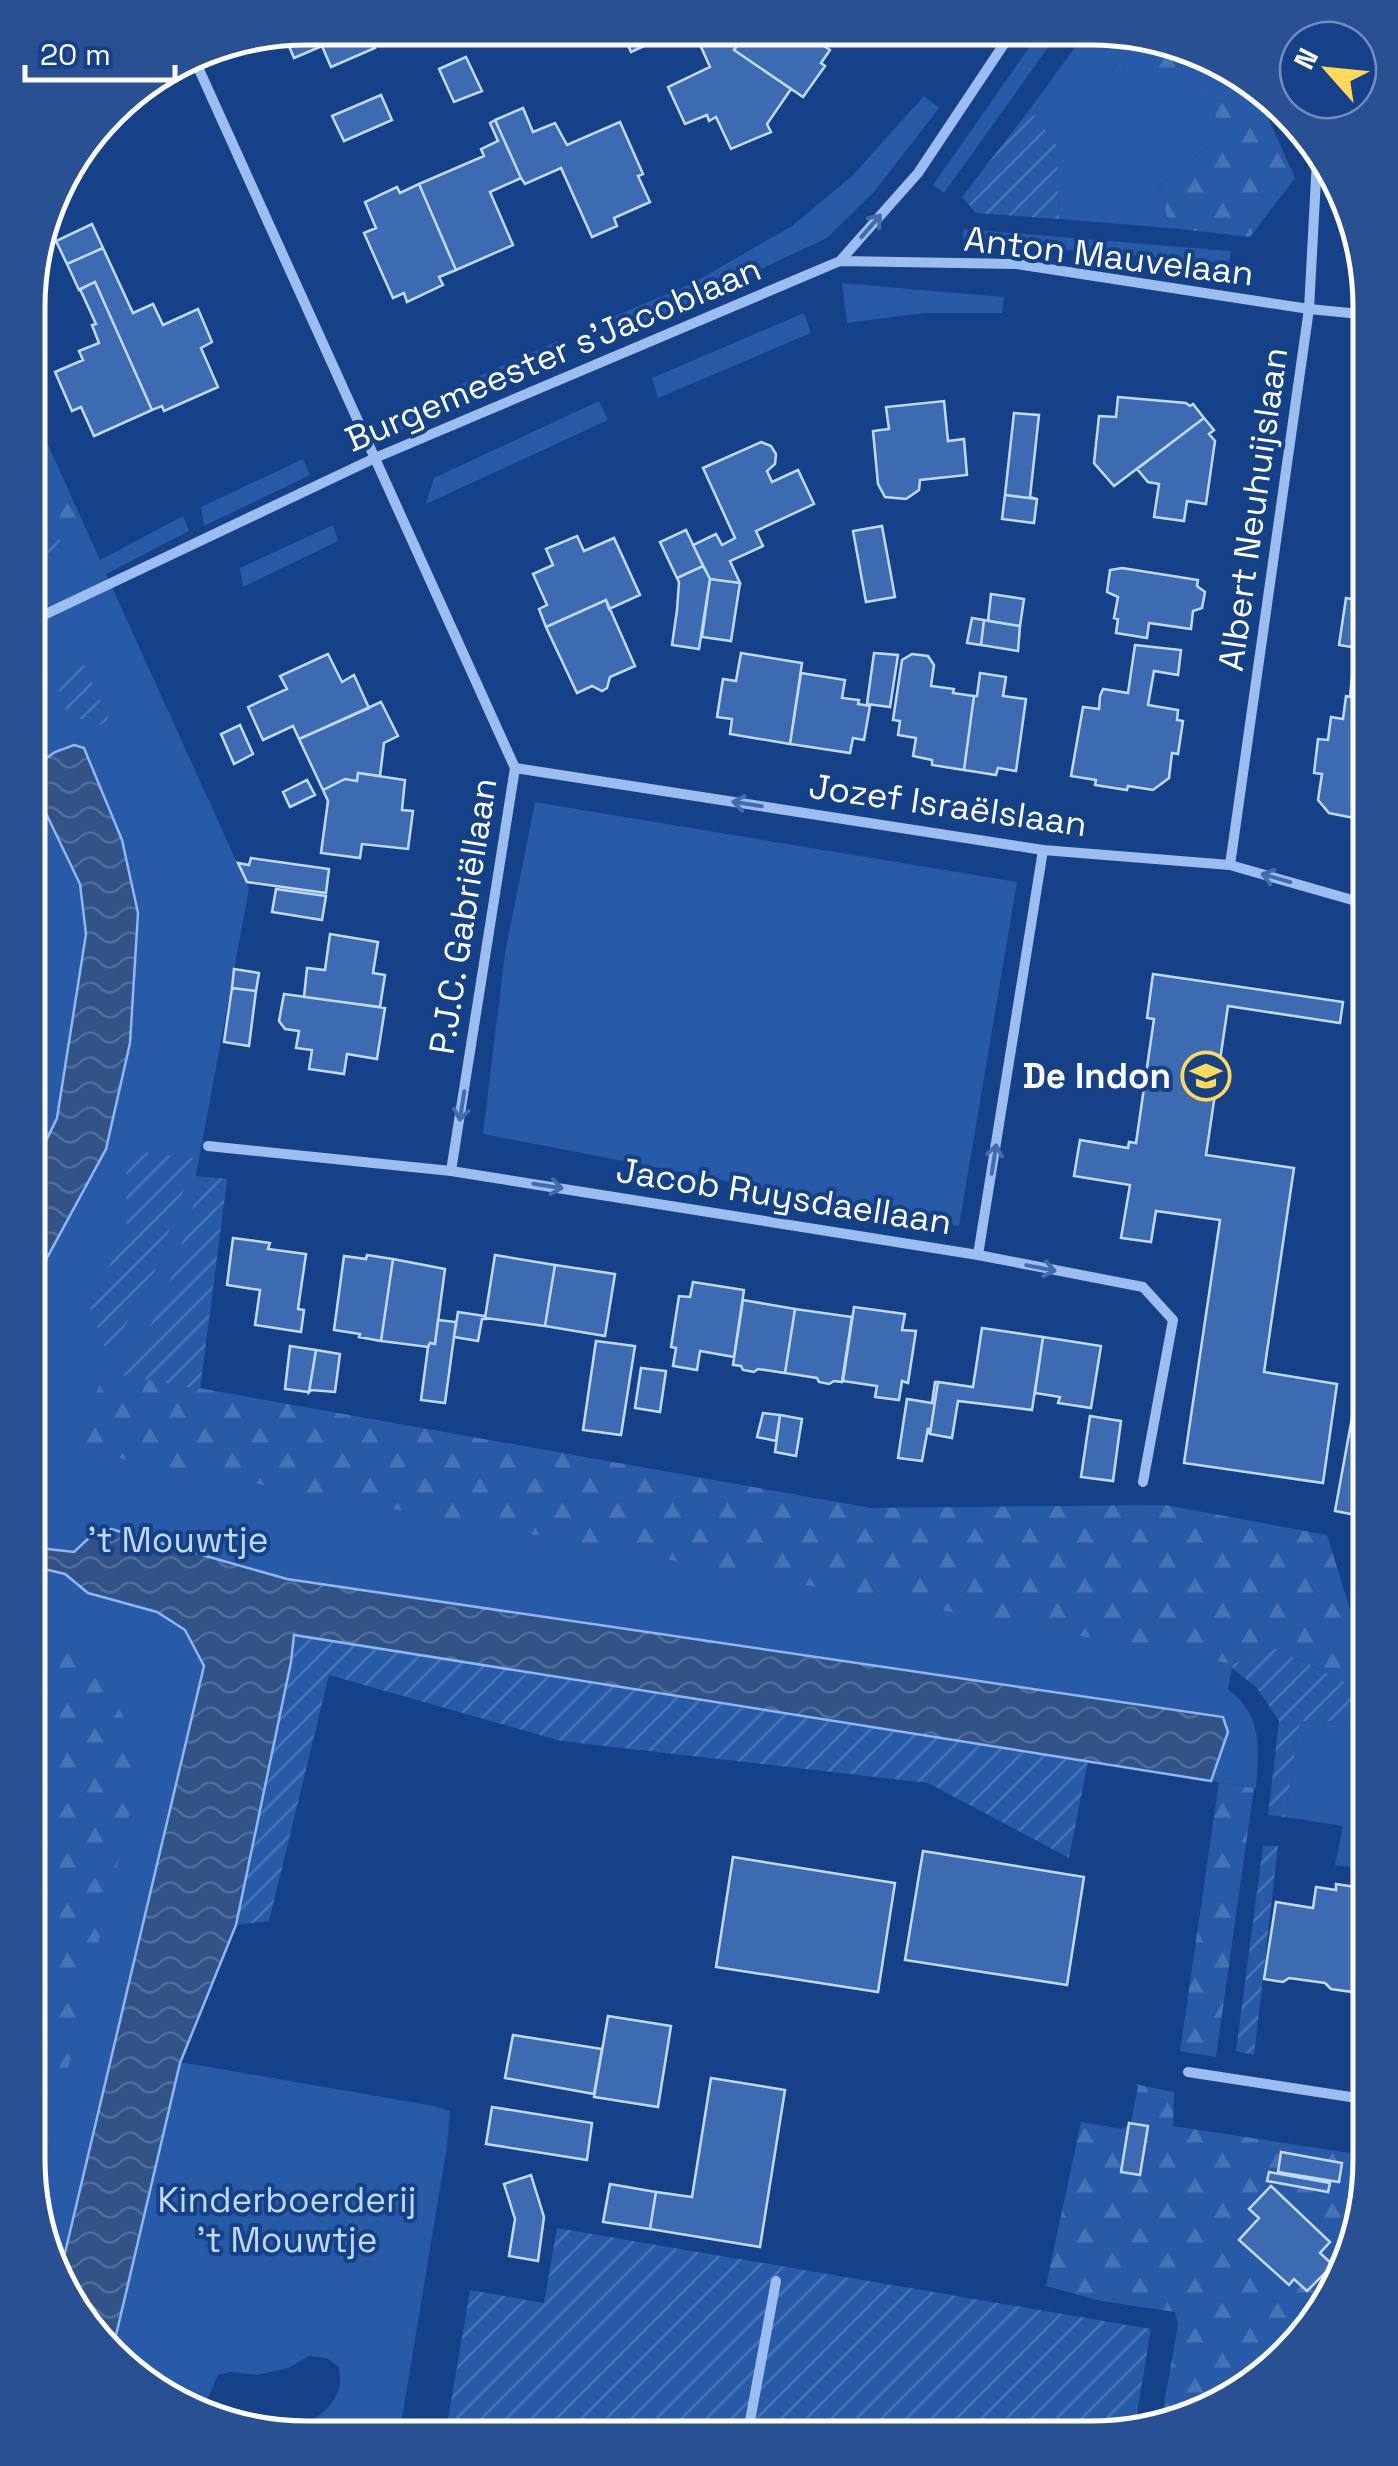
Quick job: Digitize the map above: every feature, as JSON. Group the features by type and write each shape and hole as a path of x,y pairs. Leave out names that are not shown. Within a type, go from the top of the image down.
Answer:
{"street":[{"name":"Burgemeester s'Jacoblaan","path":"45,615 374,458 840,262 918,173 1003,45"},
{"name":"P.J.C. Gabriëllaan","path":"199,69 514,768 452,1171"},
{"name":"Albert Neuhuijslaan","path":"1230,865 1309,309 1316,174"},
{"name":"Anton Mauvelaan","path":"840,262 1016,264 1353,313"},
{"name":"Jozef Israëlslaan","path":"514,768 1044,850 1230,865 1353,899"},
{"path":"978,1256 1044,850"},
{"name":"Jacob Ruysdaellaan","path":"208,1146 452,1171 978,1256 1143,1287 1173,1320 1143,1482"},
{"path":"1188,2072 1352,2097"},
{"path":"750,2421 776,2281"}],"green space":[{"path":"1031,45 1050,45 944,193 933,185"},
{"path":"1077,45 1110,46 1127,80 1189,65 1224,134 1159,186 1170,228 1059,219 1057,146 1030,109"},
{"path":"1110,46 1142,50 1188,64 1127,81"},
{"path":"1189,65 1237,89 1265,111 1295,178 1250,237 1170,228 1159,186 1224,134"},
{"path":"924,96 939,108 874,192 827,238 618,336 615,316 693,283 792,226 852,176"},
{"path":"1030,109 1057,146 1059,219 976,213 962,197"},
{"path":"963,229 1231,251 1229,263 964,242"},
{"path":"842,283 1004,297 1002,313 924,313 847,323"},
{"path":"804,313 811,333 658,398 652,378"},
{"path":"558,341 565,357 401,430 376,422"},
{"path":"599,401 608,420 426,504 434,478"},
{"name":"'t Mouwtje","path":"45,438 100,560 183,516 189,531 106,574 249,889 196,1176 227,1179 200,1389 870,1508 1165,1505 1233,1664 1228,1689 1253,1721 1258,1759 1256,1788 294,1635 236,1925 180,2062 450,2111 401,2421 310,2421 329,2406 340,2380 339,2367 327,2358 309,2356 288,2368 258,2375 218,2375 206,2401 147,2367 99,2319 80,2290 59,2243 47,2194 45,2163 83,2004 45,1979"},
{"path":"45,438 88,534 45,528"},
{"path":"303,459 310,475 204,526 201,507"},
{"path":"333,525 338,541 243,587 240,568"},
{"path":"45,538 47,544 59,538 64,548 58,552 59,557 46,563 45,570"},
{"path":"84,664 109,721 100,725 70,719 53,677"},
{"path":"535,802 1017,882 959,1226 483,1134 505,953"},
{"path":"126,1150 195,1158 151,1281 108,1356 89,1305 127,1232"},
{"path":"202,1177 227,1179 200,1389 121,1375 163,1304"},
{"path":"103,1371 870,1508 1165,1505 1327,1535 1352,1616 1352,1685 1275,1648 1233,1664 80,1451"},
{"path":"294,1635 1088,1761 1069,1858 928,1783 561,1741 329,1675 269,1921 236,1925"},
{"path":"73,1647 103,1678 131,1731 137,1783 45,2163 45,2159 45,1669"},
{"path":"1275,1648 1352,1685 1352,1722 1300,1721 1285,1817 1268,1815 1279,1721 1257,1688 1232,1668 1233,1664"},
{"path":"1300,1721 1352,1722 1352,1867 1335,1865 1343,1826 1285,1817"},
{"path":"1219,1782 1254,1788 1216,2057 1180,2051"},
{"path":"1263,1846 1278,1846 1254,2055 1236,2051"},
{"path":"1134,2084 1174,2092 1173,2126 1352,2153 1348,2210 1339,2243 1326,2275 1299,2319 1251,2367 1207,2394 1163,2411 1178,2325 1175,2312 1101,2301 1046,2286 1081,2122 1122,2129 1131,2122 1138,2086"},
{"path":"557,2228 1151,2329 1136,2417 1126,2419 448,2421 470,2290 544,2303"}],"water":[{"path":"74,745 84,748 122,840 138,913 130,1043 106,1149 45,1261 45,1143 57,1118 86,934 80,884 45,811 45,759"},
{"path":"111,1529 287,1579 1223,1717 1228,1732 1211,1781 294,1635 236,1925 180,2063 116,2337 80,2290 64,2257 204,1666 185,1630 157,1612 88,1593 65,1574 45,1569 45,1549 74,1552 92,1535"}],"building":[{"path":"374,45 375,48 331,67 322,46 294,58 289,46"},
{"path":"628,45 646,45 631,52"},
{"path":"700,45 733,45 734,50 791,89 767,124 771,132 731,149 716,117 709,121 707,115 685,124 668,87 710,67"},
{"path":"738,45 823,45 830,50 821,63 825,66 803,97 734,50"},
{"path":"466,57 482,91 454,102 439,69"},
{"path":"381,95 392,120 344,141 332,116"},
{"path":"523,108 533,132 555,123 567,145 620,122 643,174 638,176 650,202 614,218 617,226 592,237 561,168 525,184 521,178 495,120"},
{"path":"495,120 521,178 490,192 513,245 456,270 419,184 484,156 481,149 498,141 490,123"},
{"path":"419,184 456,270 439,277 443,285 407,302 404,293 393,298 364,233 376,228 365,202 397,187 400,193"},
{"path":"92,224 103,248 67,264 56,241"},
{"path":"103,248 133,313 153,304 163,325 198,309 212,342 201,348 218,387 164,411 162,406 152,410 95,282 79,290 67,264"},
{"path":"95,282 152,410 94,436 81,407 72,411 55,372 83,360 79,351 99,343 92,325 96,324 80,289"},
{"path":"1118,397 1193,404 1204,418 1114,486 1094,463 1099,416 1116,417"},
{"path":"944,401 948,441 964,439 967,475 920,480 919,490 906,499 885,497 878,484 873,431 889,429 886,407"},
{"path":"1014,413 1039,415 1030,497 1037,499 1005,495"},
{"path":"1204,418 1214,430 1209,434 1215,441 1206,504 1187,501 1184,521 1154,517 1159,484 1148,482 1137,469"},
{"path":"761,442 771,446 776,454 775,464 767,471 772,482 798,470 814,504 756,531 763,546 730,561 740,583 710,579 693,545 716,534 722,545 735,538 703,468"},
{"path":"1005,495 1037,499 1034,523 1002,519"},
{"path":"882,526 895,597 866,602 853,531"},
{"path":"686,530 703,566 677,578 660,542"},
{"path":"577,536 584,551 614,538 640,595 609,609 606,600 546,627 539,609 547,605 533,574 553,565 546,549"},
{"path":"703,566 710,579 699,649 672,645 677,578"},
{"path":"1122,568 1198,580 1197,586 1205,592 1202,608 1193,611 1191,629 1149,623 1147,638 1116,633 1118,597 1107,592 1110,570"},
{"path":"710,579 740,583 731,641 702,637"},
{"path":"991,594 1024,599 1020,626 988,621"},
{"path":"1346,598 1353,599 1353,647 1339,645"},
{"path":"606,600 635,666 610,677 602,691 592,686 577,693 546,627"},
{"path":"972,618 984,620 981,645 967,643"},
{"path":"984,620 1020,626 1018,651 981,645"},
{"path":"1135,645 1181,650 1178,675 1154,671 1148,705 1178,710 1177,720 1183,721 1178,754 1172,753 1169,778 1153,790 1095,785 1096,780 1071,776 1083,707 1099,709 1103,689 1128,693"},
{"path":"741,653 802,663 790,744 730,734 732,719 717,717 723,679 736,681"},
{"path":"874,653 898,655 890,707 867,704"},
{"path":"328,654 342,682 354,675 369,708 299,739 293,726 263,740 248,707 287,689 280,676"},
{"path":"912,654 928,656 934,665 931,686 974,696 964,770 932,765 932,760 913,756 916,738 898,735 900,721 893,720 902,660"},
{"path":"801,673 845,680 842,698 870,706 864,740 853,738 850,753 790,744"},
{"path":"980,673 1006,677 1003,696 1026,699 1016,771 998,768 996,775 964,770"},
{"path":"1353,676 1353,817 1329,813 1318,800 1322,774 1314,773 1318,739 1328,740 1331,717 1343,719 1346,696 1350,697"},
{"path":"381,702 398,736 384,743 380,776 358,773 357,781 345,779 323,790 299,739"},
{"path":"240,725 253,754 234,764 221,734"},
{"path":"358,773 405,780 402,810 413,811 408,849 362,844 360,858 321,853 328,801 323,790 345,779 357,781"},
{"path":"307,780 315,795 290,807 283,792"},
{"path":"251,858 329,869 326,893 247,882 238,863 249,865"},
{"path":"276,889 326,896 322,920 272,912"},
{"path":"330,934 378,942 373,973 385,975 380,1007 304,997 307,968 325,970"},
{"path":"234,969 259,973 256,991 232,988"},
{"path":"1153,974 1343,1002 1340,1023 1228,1006 1206,1155 1294,1168 1264,1372 1337,1384 1323,1483 1184,1463 1220,1220 1156,1211 1151,1242 1121,1238 1130,1185 1074,1176 1080,1140 1128,1148 1129,1142 1136,1143 1154,1019 1147,1018"},
{"path":"232,988 256,991 249,1046 224,1042"},
{"path":"284,994 385,1008 377,1059 347,1054 344,1074 309,1069 312,1050 296,1048 299,1031 285,1029 279,1021"},
{"path":"233,1238 270,1243 268,1249 306,1254 298,1309 304,1310 301,1332 255,1325 260,1290 227,1285"},
{"path":"367,1255 393,1259 381,1341 334,1330 344,1256 366,1259"},
{"path":"495,1255 555,1265 545,1326 485,1318"},
{"path":"393,1259 445,1269 435,1344 428,1347 381,1341"},
{"path":"555,1265 615,1274 605,1336 545,1326"},
{"path":"693,1282 744,1290 734,1357 700,1351 697,1370 673,1366 676,1348 671,1347 679,1296 690,1297"},
{"path":"743,1300 795,1309 785,1373 758,1369 754,1372 733,1365"},
{"path":"854,1307 905,1314 902,1330 916,1331 908,1383 902,1381 899,1400 875,1397 877,1386 843,1381"},
{"path":"795,1309 852,1317 842,1382 829,1384 785,1373"},
{"path":"458,1312 485,1316 478,1341 454,1337"},
{"path":"438,1320 456,1322 445,1403 421,1400 428,1347 435,1344"},
{"path":"982,1328 1043,1337 1032,1410 958,1401 952,1438 930,1434 938,1382 973,1387"},
{"path":"1043,1337 1101,1346 1091,1408 1058,1403 1060,1397 1035,1393"},
{"path":"596,1341 635,1346 621,1435 583,1430"},
{"path":"290,1346 316,1350 309,1392 285,1389"},
{"path":"316,1350 340,1354 335,1392 309,1392"},
{"path":"641,1368 666,1371 660,1412 635,1408"},
{"path":"935,1382 930,1434 928,1428 922,1461 898,1458 907,1399 932,1403"},
{"path":"763,1413 780,1415 776,1441 757,1437"},
{"path":"780,1415 802,1419 796,1456 775,1452"},
{"path":"1090,1416 1121,1421 1113,1481 1081,1477"},
{"path":"1352,1416 1352,1514 1335,1511"},
{"path":"923,1851 1084,1877 1067,1985 905,1960"},
{"path":"733,1857 895,1883 878,1992 716,1967"},
{"path":"1336,1884 1352,1887 1352,1992 1331,1989 1325,1983 1264,1979 1276,1902 1313,1908 1316,1887 1336,1890"},
{"path":"608,2016 671,2026 658,2107 594,2097"},
{"path":"513,2035 602,2049 594,2094 505,2078"},
{"path":"711,2078 785,2090 760,2247 650,2229 656,2192 692,2197"},
{"path":"492,2107 592,2123 587,2160 486,2144"},
{"path":"1129,2123 1148,2126 1140,2175 1121,2172"},
{"path":"1281,2152 1342,2163 1339,2182 1278,2172"},
{"path":"1269,2172 1330,2183 1328,2192 1267,2181"},
{"path":"531,2175 544,2217 538,2261 509,2256 515,2219 504,2184"},
{"path":"610,2184 656,2192 650,2229 603,2222"},
{"path":"1271,2186 1330,2242 1320,2253 1331,2263 1328,2270 1307,2291 1294,2279 1289,2285 1239,2240 1259,2218 1249,2209"}],"place":[{"name":"De Indon","path":"1206,1076"}],"park label":[{"name":"Kinderboerderij 't Mouwtje","path":"287,2220"}]}
